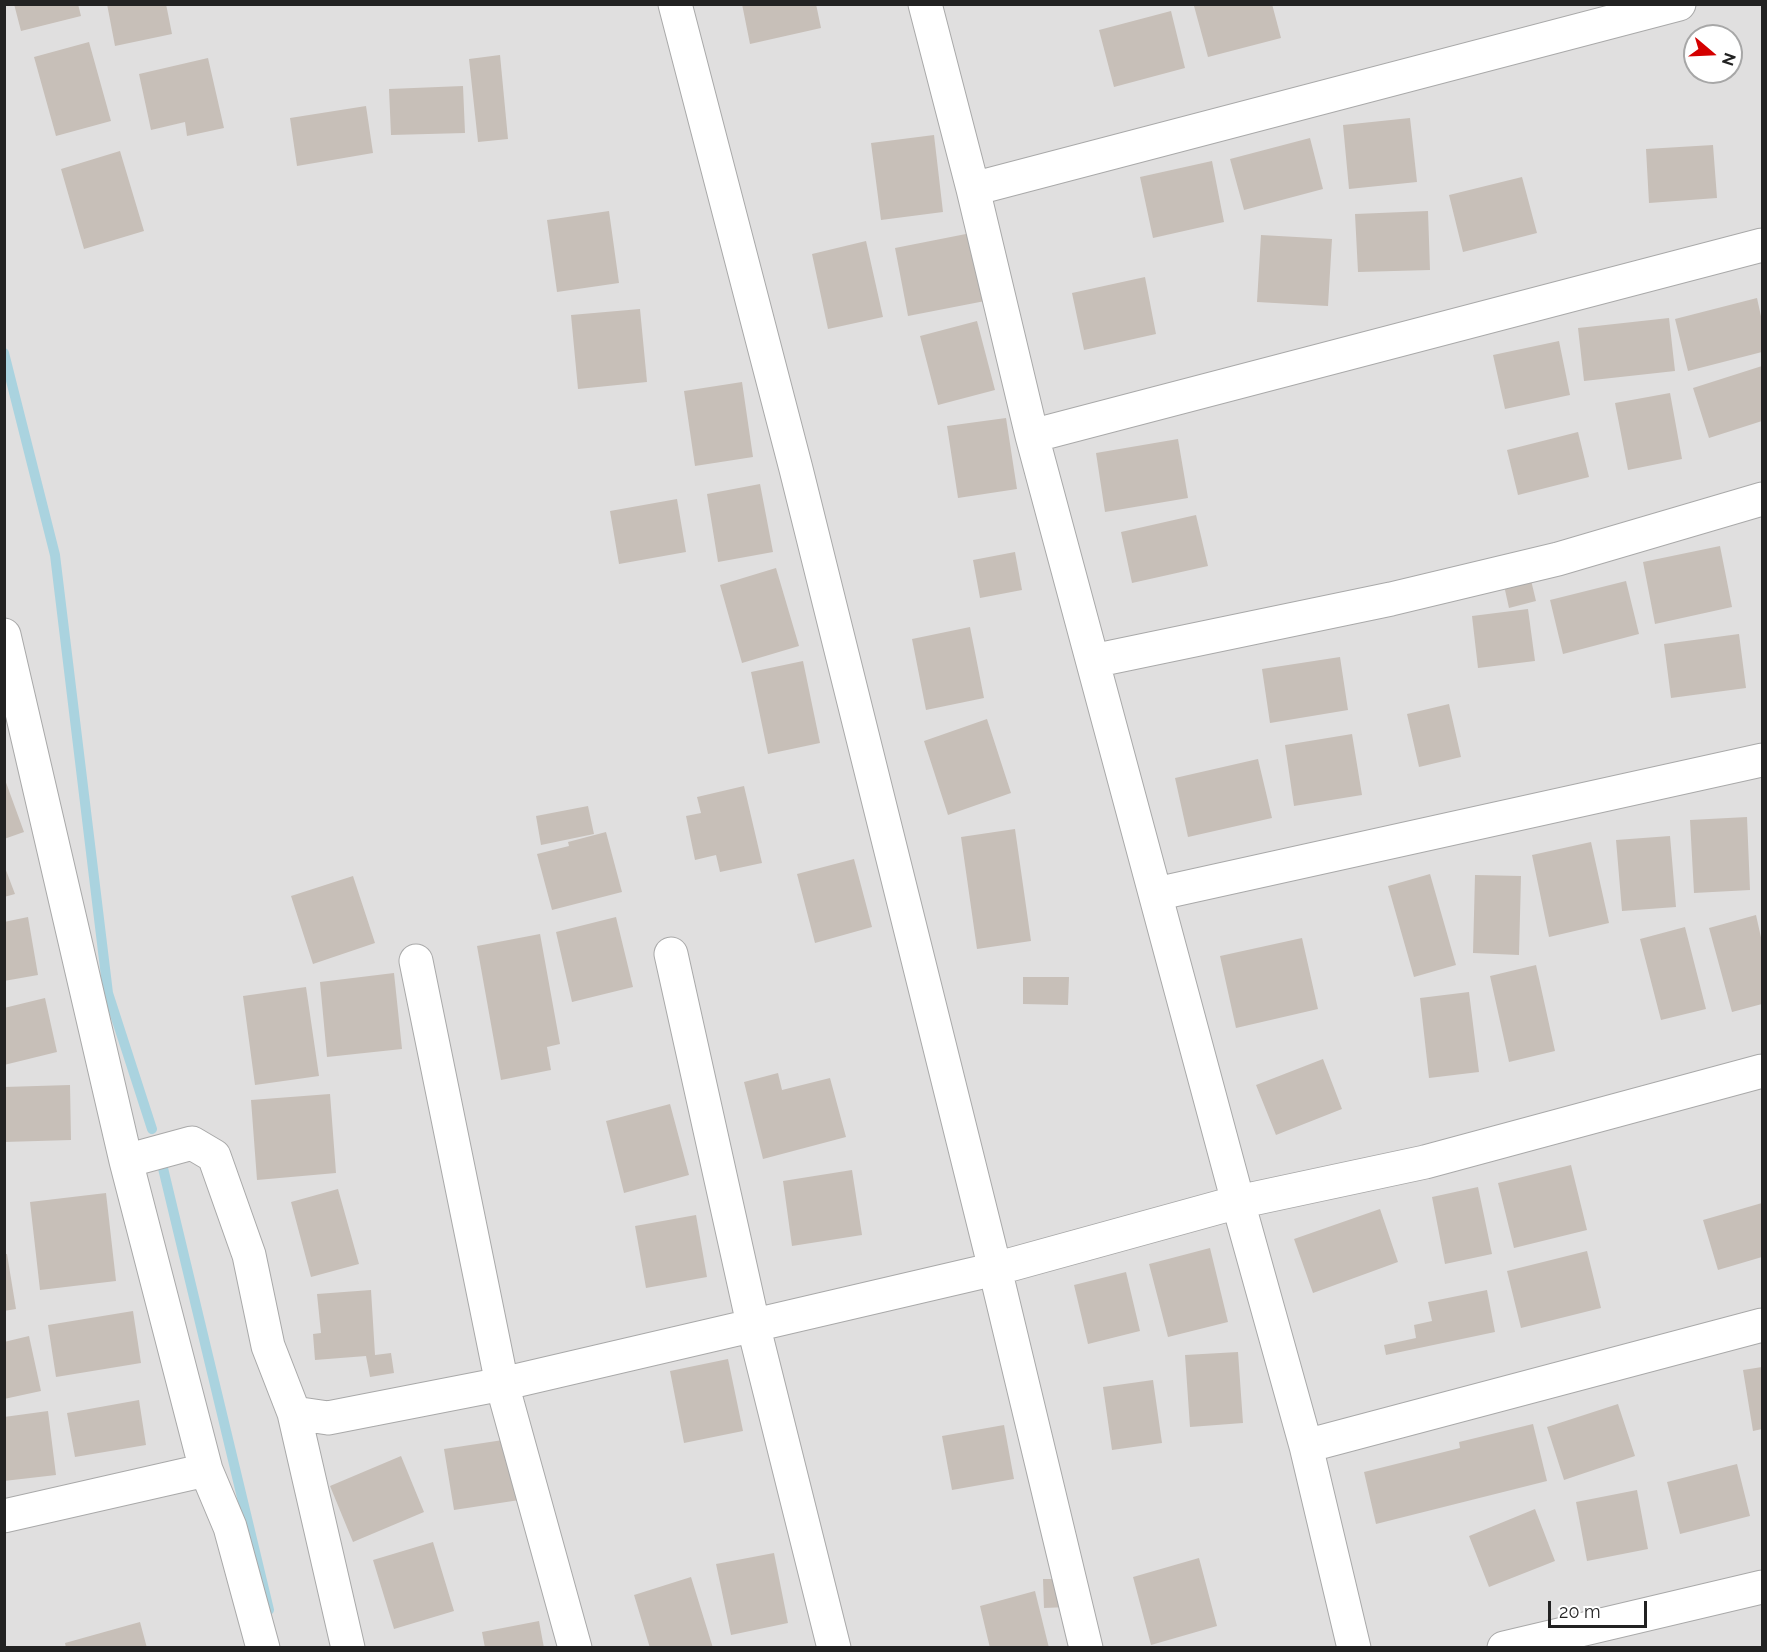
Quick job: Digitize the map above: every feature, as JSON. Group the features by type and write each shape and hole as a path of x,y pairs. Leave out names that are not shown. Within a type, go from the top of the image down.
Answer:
{"street":[{"path":"675,4 796,469 996,1269 1086,1647"},
{"path":"926,4 1032,436 1306,1446 1354,1647"},
{"path":"973,189 1679,4"},
{"path":"1032,436 1762,245"},
{"path":"1093,661 1402,597 1558,559 1762,499"},
{"path":"4,634 126,1161 206,1470 230,1527 263,1647"},
{"path":"1156,894 1762,760"},
{"path":"671,954 753,1324 834,1647"},
{"path":"416,961 502,1384 575,1647"},
{"path":"294,1413 328,1418 502,1384 996,1269 1238,1202 1425,1162 1762,1071"},
{"path":"126,1161 192,1143 214,1156 249,1255 268,1346 294,1413 348,1647"},
{"path":"1306,1446 1762,1325"},
{"path":"4,1516 206,1470"},
{"path":"1504,1647 1762,1587"}],"shaded area":[{"path":"5,5 1762,5 1762,1647 5,1647"}],"building":[{"path":"14,4 78,4 81,16 21,31"},
{"path":"107,4 166,4 172,34 115,46"},
{"path":"742,4 816,4 821,28 750,44"},
{"path":"1201,4 1272,4 1281,38 1208,57 1194,6"},
{"path":"1171,11 1185,68 1114,87 1099,30"},
{"path":"89,42 111,121 56,136 34,57"},
{"path":"500,55 508,139 478,142 469,59"},
{"path":"208,58 224,128 187,136 185,122 151,130 139,74"},
{"path":"463,86 465,133 391,135 389,89"},
{"path":"366,106 373,153 297,166 290,118"},
{"path":"1410,118 1417,182 1349,189 1343,125"},
{"path":"934,135 943,212 881,220 871,143"},
{"path":"1310,138 1323,189 1244,210 1230,159"},
{"path":"1713,145 1717,198 1649,203 1646,149"},
{"path":"120,151 144,231 84,249 61,169"},
{"path":"1212,161 1224,222 1153,238 1140,177"},
{"path":"1522,177 1537,233 1463,252 1449,195"},
{"path":"609,211 619,283 557,292 547,220"},
{"path":"1428,211 1430,270 1358,272 1355,214"},
{"path":"971,233 985,301 908,316 895,248"},
{"path":"1261,235 1332,239 1328,306 1257,302"},
{"path":"866,241 883,317 828,329 812,254"},
{"path":"1145,277 1156,334 1084,350 1072,293"},
{"path":"1757,298 1762,321 1762,352 1688,371 1675,319"},
{"path":"640,309 647,382 578,389 571,315"},
{"path":"1669,318 1675,371 1584,381 1578,328"},
{"path":"977,321 995,390 938,405 920,336"},
{"path":"1559,341 1570,395 1505,409 1493,355"},
{"path":"1762,366 1762,421 1709,438 1693,388"},
{"path":"742,382 753,457 695,466 684,391"},
{"path":"1670,393 1682,459 1628,470 1615,403"},
{"path":"1006,418 1017,489 958,498 947,426"},
{"path":"1578,432 1589,477 1518,495 1507,450"},
{"path":"1178,439 1188,498 1105,512 1096,453"},
{"path":"760,484 773,552 718,562 707,494"},
{"path":"677,499 686,552 619,564 610,511"},
{"path":"1196,515 1208,566 1132,583 1121,532"},
{"path":"1720,546 1732,607 1655,624 1643,562"},
{"path":"1015,552 1022,590 980,598 973,560"},
{"path":"776,568 799,646 742,663 720,585"},
{"path":"1530,576 1536,601 1509,608 1503,581"},
{"path":"1626,581 1639,634 1563,654 1550,600"},
{"path":"1528,609 1535,661 1478,668 1472,616"},
{"path":"970,627 984,698 926,710 912,639"},
{"path":"1739,634 1746,688 1671,698 1664,644"},
{"path":"1340,657 1348,710 1270,723 1262,669"},
{"path":"803,661 820,743 768,754 751,672"},
{"path":"1449,704 1461,757 1419,767 1407,714"},
{"path":"987,719 1011,793 948,815 924,741"},
{"path":"1352,734 1362,795 1294,806 1285,745"},
{"path":"1258,759 1272,818 1188,837 1175,778"},
{"path":"4,777 24,832 4,839"},
{"path":"744,786 762,863 720,872 716,855 695,860 686,816 701,813 697,797"},
{"path":"588,806 594,834 541,845 536,816"},
{"path":"1747,817 1750,890 1694,893 1690,820"},
{"path":"1015,829 1031,941 977,949 961,837"},
{"path":"606,832 622,892 552,910 537,854 569,846 568,842"},
{"path":"1670,836 1676,907 1622,911 1616,840"},
{"path":"1591,842 1609,923 1549,937 1532,855"},
{"path":"854,859 872,927 815,943 797,874"},
{"path":"4,865 15,894 4,897"},
{"path":"1430,874 1456,965 1414,977 1388,886"},
{"path":"1475,875 1521,876 1519,955 1473,953"},
{"path":"353,876 375,943 313,964 291,896"},
{"path":"1756,915 1762,942 1762,1004 1732,1012 1709,928"},
{"path":"28,917 38,975 4,981 4,922"},
{"path":"616,917 633,987 572,1002 556,932"},
{"path":"1685,927 1706,1009 1661,1020 1640,939"},
{"path":"540,934 560,1044 547,1047 551,1070 501,1080 477,946"},
{"path":"1302,938 1318,1009 1236,1028 1220,956"},
{"path":"1536,965 1555,1051 1509,1062 1490,976"},
{"path":"394,973 402,1049 327,1057 320,982"},
{"path":"1023,977 1069,977 1068,1005 1023,1004"},
{"path":"306,987 319,1076 255,1085 243,996"},
{"path":"1469,992 1479,1072 1429,1078 1420,998"},
{"path":"45,998 57,1052 4,1065 4,1008"},
{"path":"1323,1059 1342,1109 1276,1135 1256,1085"},
{"path":"778,1073 782,1090 830,1078 846,1137 763,1159 744,1082"},
{"path":"70,1085 71,1140 4,1142 4,1087"},
{"path":"330,1094 336,1173 257,1180 251,1100"},
{"path":"670,1104 689,1175 624,1193 606,1121"},
{"path":"1571,1165 1587,1230 1514,1248 1498,1183"},
{"path":"852,1170 862,1235 792,1246 783,1181"},
{"path":"1478,1187 1492,1254 1445,1264 1432,1197"},
{"path":"338,1189 359,1264 311,1277 291,1202"},
{"path":"106,1193 116,1281 40,1290 30,1202"},
{"path":"1762,1203 1762,1257 1718,1270 1703,1220"},
{"path":"1380,1209 1398,1262 1313,1293 1294,1239"},
{"path":"696,1215 707,1277 646,1288 635,1226"},
{"path":"1210,1248 1228,1322 1168,1337 1149,1264"},
{"path":"1587,1251 1601,1308 1521,1328 1507,1271"},
{"path":"4,1254 7,1254 16,1309 4,1311"},
{"path":"1126,1272 1140,1331 1088,1344 1074,1285"},
{"path":"371,1290 375,1355 391,1353 394,1373 370,1377 366,1356 315,1360 313,1334 321,1333 317,1294"},
{"path":"1487,1290 1495,1332 1386,1355 1384,1345 1416,1338 1414,1325 1432,1321 1428,1302"},
{"path":"133,1311 141,1363 56,1377 48,1325"},
{"path":"29,1336 41,1391 4,1399 4,1342"},
{"path":"1238,1352 1243,1423 1190,1427 1185,1355"},
{"path":"728,1359 743,1431 684,1443 670,1371"},
{"path":"1762,1367 1762,1429 1753,1431 1743,1370"},
{"path":"1153,1380 1162,1443 1112,1450 1103,1387"},
{"path":"139,1400 146,1445 75,1457 67,1413"},
{"path":"1618,1404 1635,1456 1564,1480 1547,1427"},
{"path":"48,1411 56,1475 4,1481 4,1417"},
{"path":"1533,1424 1547,1481 1376,1524 1364,1472 1460,1448 1459,1442"},
{"path":"1004,1425 1014,1479 952,1490 942,1436"},
{"path":"516,1438 526,1499 454,1510 444,1449"},
{"path":"401,1456 424,1512 353,1542 330,1486"},
{"path":"1737,1464 1750,1516 1680,1534 1667,1482"},
{"path":"1637,1490 1648,1549 1587,1561 1576,1502"},
{"path":"1535,1509 1555,1561 1489,1587 1469,1536"},
{"path":"433,1542 454,1611 394,1629 373,1560"},
{"path":"774,1553 788,1623 731,1635 716,1564"},
{"path":"1199,1558 1217,1626 1151,1645 1133,1577"},
{"path":"691,1577 713,1648 650,1648 634,1595"},
{"path":"1043,1579 1067,1579 1068,1607 1044,1608"},
{"path":"1035,1591 1049,1648 990,1648 980,1606"},
{"path":"539,1621 544,1648 485,1648 482,1632"},
{"path":"140,1622 147,1648 66,1648 65,1643"}],"waterway":[{"path":"4,353 55,555 108,993 152,1129"},
{"path":"162,1164 269,1610"}]}
